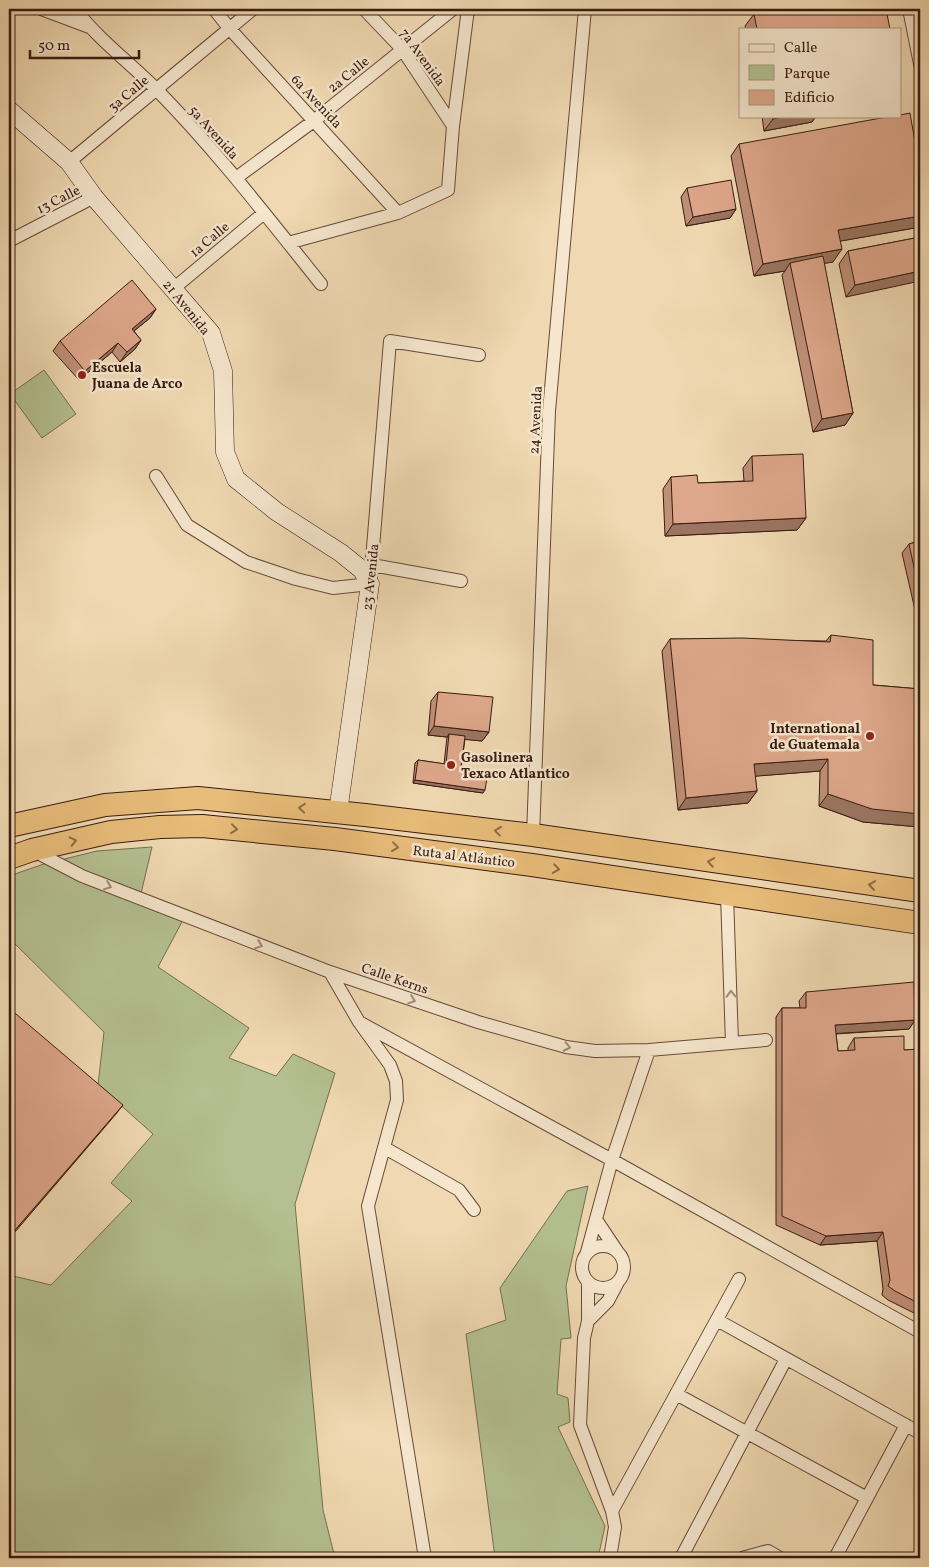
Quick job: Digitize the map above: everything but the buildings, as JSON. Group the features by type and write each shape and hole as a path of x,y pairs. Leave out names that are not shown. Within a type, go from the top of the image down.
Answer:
{"highway":[{"name":"Ruta al Atlántico","path":"9,826 105,805 198,798 533,835 920,891"},
{"name":"Ruta al Atlántico","path":"9,858 32,850 112,832 160,827 202,826 335,839 492,860 920,923"}],"street":[{"path":"41,9 89,27"},
{"name":"5a Avenida","path":"75,9 89,27 156,89 236,178 322,284"},
{"name":"6a Avenida","path":"214,9 229,28 398,212"},
{"name":"3a Calle","path":"68,162 253,9"},
{"name":"7a Avenida","path":"364,9 402,49 453,126"},
{"name":"2a Calle","path":"236,178 315,120 452,9"},
{"path":"288,243 398,212 448,190 453,126 468,9"},
{"name":"24 Avenida","path":"533,835 550,412 585,9"},
{"path":"909,9 920,64"},
{"name":"21 Avenida","path":"9,110 68,162 94,197 211,333 223,371 224,452 236,478 277,512 341,552 362,570 370,584"},
{"name":"13 Calle","path":"9,241 94,197"},
{"name":"1a Calle","path":"173,289 264,213"},
{"name":"23 Avenida","path":"338,812 372,566 390,341 479,355"},
{"path":"156,476 186,526 246,562 296,579 333,588 370,584"},
{"path":"372,566 461,581"},
{"name":"Calle Kerns","path":"32,850 82,876 330,972 478,1022 566,1047 595,1051 649,1050 766,1040"},
{"path":"727,895 732,1043"},
{"path":"330,972 358,1022 390,1065 396,1081 397,1100 368,1206 425,1558"},
{"path":"358,1022 612,1160 920,1332"},
{"path":"610,1558 615,1527 612,1511 580,1425 584,1338 588,1321 588,1283 581,1267 597,1220 612,1160 649,1050"},
{"path":"385,1148 459,1190 474,1210"},
{"path":"588,1321 608,1300 624,1266 617,1251 597,1220"},
{"path":"587,1252 602,1246 617,1251"},
{"path":"612,1511 740,1279"},
{"path":"588,1283 604,1288 618,1281"},
{"path":"717,1320 920,1433"},
{"path":"681,1558 786,1359"},
{"path":"676,1394 867,1498"},
{"path":"835,1558 906,1425"},
{"path":"742,1558 768,1551 780,1558"}],"green space":[{"path":"44,370 76,414 42,438 10,394"},
{"path":"152,847 139,902 183,920 158,967 249,1028 229,1058 276,1076 293,1054 335,1073 295,1204 323,1510 335,1558 9,1558 9,1275 51,1285 132,1201 111,1183 153,1134 98,1085 104,1032 9,938 9,876 44,864 97,851"},
{"path":"588,1186 566,1286 571,1338 561,1339 557,1394 568,1398 570,1422 558,1427 605,1526 598,1558 495,1558 466,1334 506,1320 500,1288 567,1191"}],"place":[{"name":"Escuela Juana de Arco","path":"82,375"},
{"name":"International de Guatemala","path":"870,736"},
{"name":"Gasolinera Texaco Atlantico","path":"451,765"}]}
